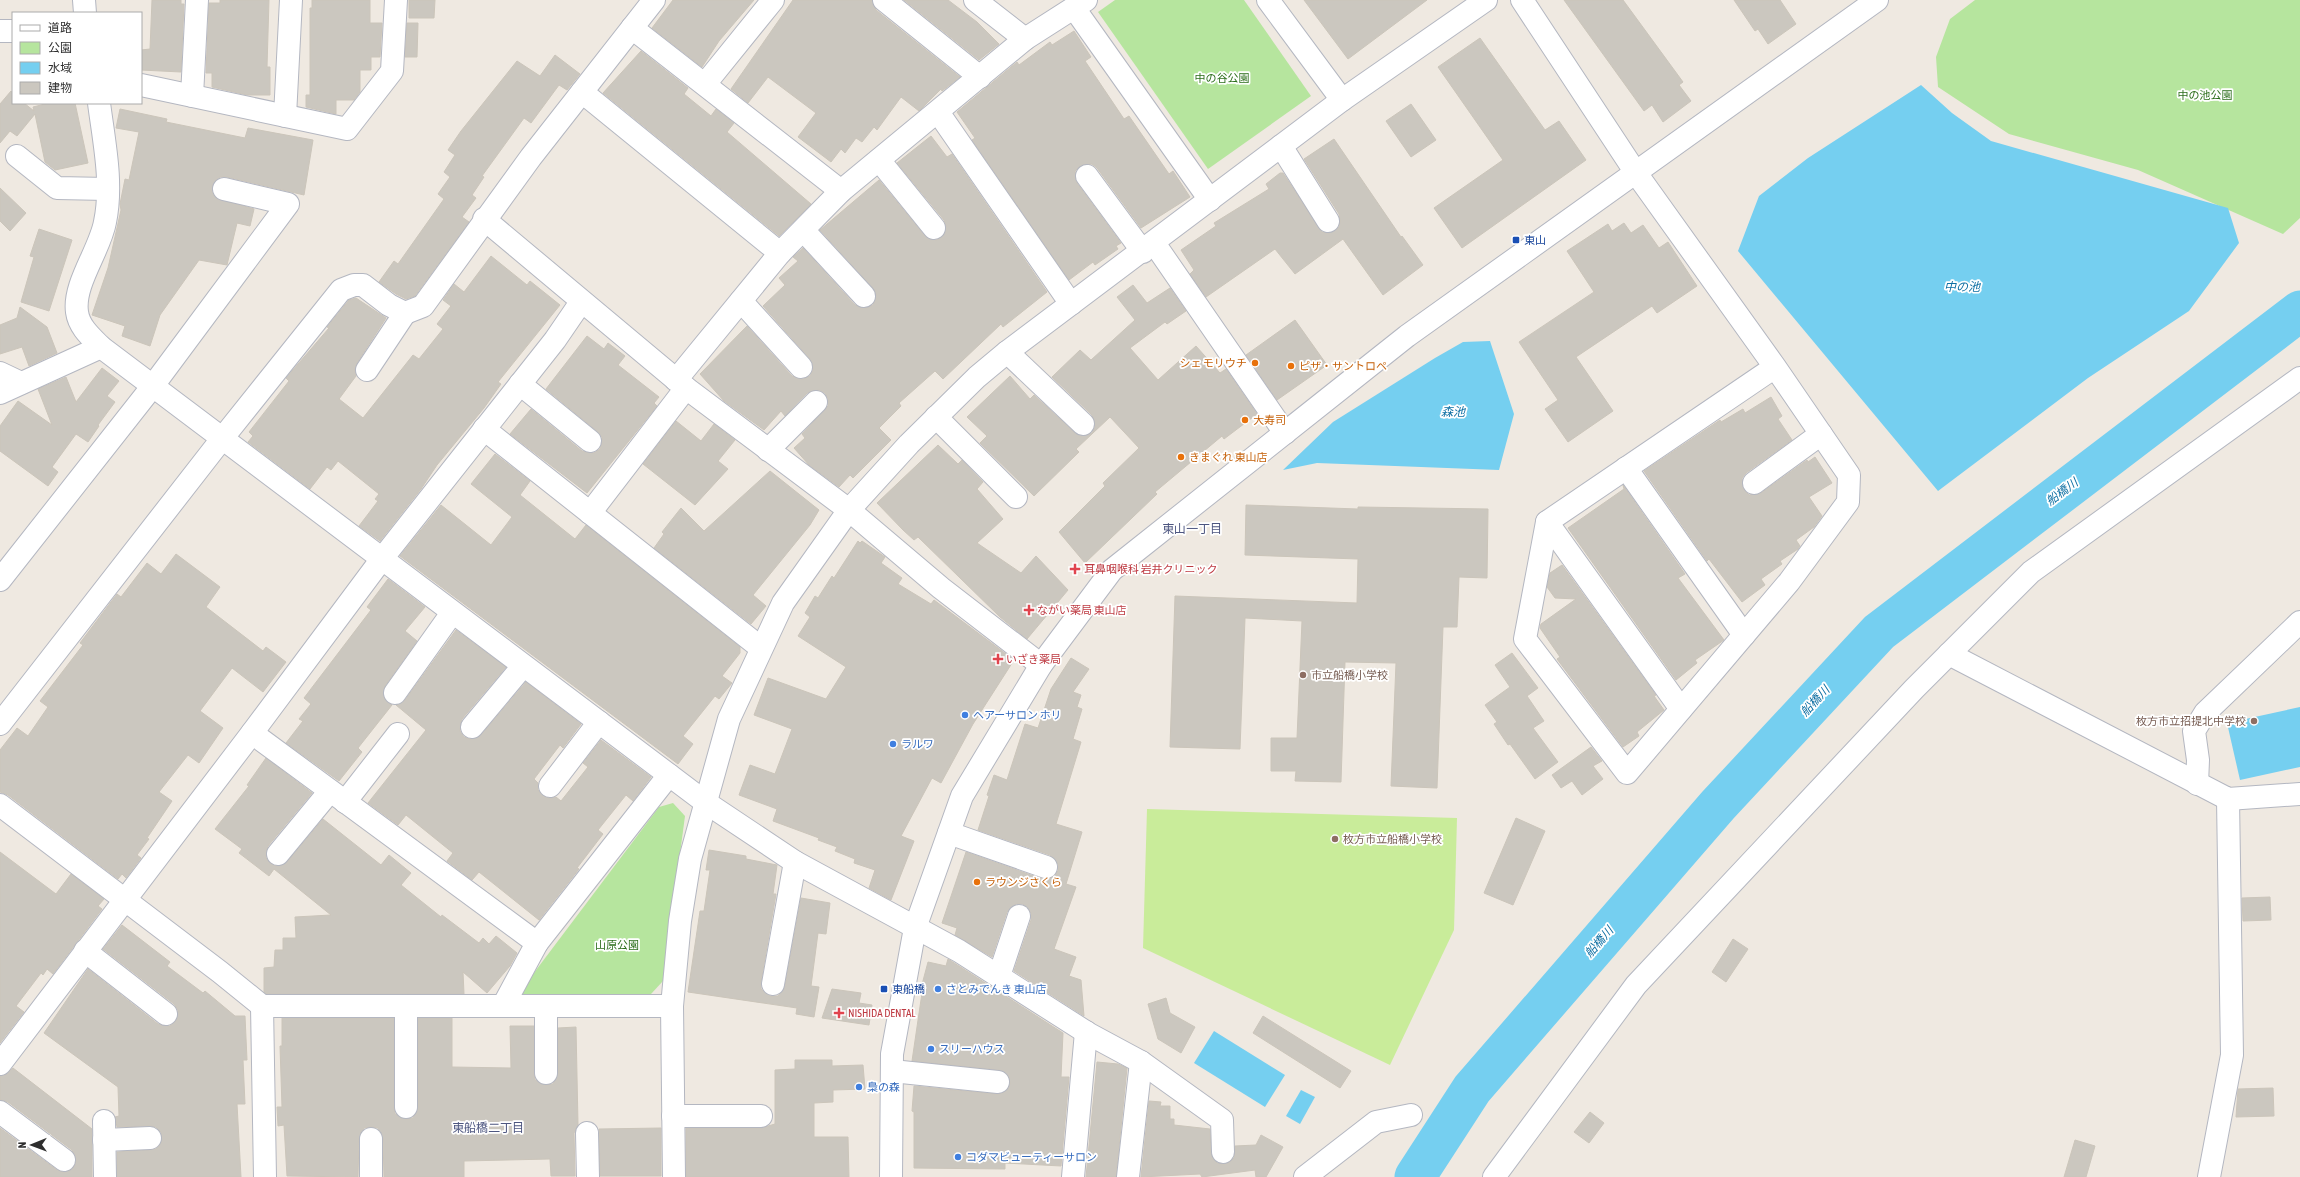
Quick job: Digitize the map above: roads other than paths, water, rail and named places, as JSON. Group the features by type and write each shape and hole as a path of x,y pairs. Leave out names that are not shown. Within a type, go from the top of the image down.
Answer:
{"street":[{"path":"84,0 84,12"},
{"path":"192,96 197,0"},
{"path":"285,116 291,0"},
{"path":"142,85 347,129 392,71 396,0"},
{"path":"367,370 405,313 423,306 484,219 654,0"},
{"path":"706,84 773,0"},
{"path":"884,0 980,77"},
{"path":"975,0 1025,39"},
{"path":"1268,0 1342,100"},
{"path":"674,1177 672,1006 680,921 689,867 705,802 729,719 783,603 849,510 909,444 977,377 1007,352 1148,248 1342,100 1486,0"},
{"path":"1522,0 1636,173 1775,367 1849,475 1848,502 1789,582 1627,773 1525,639 1547,522 1775,367"},
{"path":"891,1177 892,1054 915,928 962,796 1041,666 1112,570 1407,336 1877,0"},
{"path":"590,513 741,301 780,254 840,191 1025,39 1080,4 1210,200"},
{"path":"632,28 706,84 840,191"},
{"path":"0,31 12,31"},
{"path":"582,92 780,254"},
{"path":"99,104 108,175 105,222 79,292 77,312 83,329 101,347 221,440 705,802 795,862 999,976 1086,1032 1141,1062 1171,1086 1222,1120 1222,1152"},
{"path":"938,112 1071,304"},
{"path":"1281,146 1328,221"},
{"path":"16,156 57,188 107,189"},
{"path":"879,160 934,228"},
{"path":"1087,176 1148,248 1285,433"},
{"path":"0,580 152,387 288,204 224,189"},
{"path":"484,219 581,302 681,384 849,510 941,588 1041,666"},
{"path":"803,230 864,296"},
{"path":"0,724 221,440 341,290 354,285 363,285 389,305 405,313"},
{"path":"741,301 801,367"},
{"path":"0,1064 252,733 381,560 520,384 581,302"},
{"path":"0,393 101,347"},
{"path":"1007,352 1083,424"},
{"path":"0,373 21,384"},
{"path":"1494,1177 1636,985 1949,654 2031,572 2300,378"},
{"path":"520,384 590,441"},
{"path":"768,450 816,402"},
{"path":"936,417 1016,497"},
{"path":"484,429 761,648"},
{"path":"1754,483 1821,434"},
{"path":"1626,468 1744,635"},
{"path":"1547,522 1682,709"},
{"path":"395,693 452,613"},
{"path":"2197,784 2198,760 2194,731 2205,713 2300,622"},
{"path":"1949,654 2228,799 2300,794"},
{"path":"472,727 523,666"},
{"path":"550,786 599,722"},
{"path":"252,733 538,944"},
{"path":"278,854 338,796 398,734"},
{"path":"503,1006 538,944 669,775"},
{"path":"2209,1177 2232,1055 2228,799"},
{"path":"0,805 262,1006 672,1006"},
{"path":"949,833 1046,867"},
{"path":"773,984 795,862"},
{"path":"999,976 1019,916"},
{"path":"85,951 166,1014"},
{"path":"262,1006 265,1177"},
{"path":"406,1006 406,1107"},
{"path":"546,1006 546,1073"},
{"path":"1073,1177 1086,1032"},
{"path":"1128,1177 1141,1062"},
{"path":"892,1071 998,1082"},
{"path":"0,1112 64,1160"},
{"path":"1305,1177 1376,1122 1411,1115"},
{"path":"673,1116 761,1116"},
{"path":"105,1177 104,1130 150,1138"},
{"path":"587,1133 588,1177"},
{"path":"370,1139 371,1177"}],"water":[{"name":"中の池","path":"1921,85 1952,113 1991,141 2228,208 2239,243 2189,311 2088,378 1938,491 1738,251 1759,196 1808,158"},
{"name":"森池","path":"1490,341 1514,414 1499,470 1317,463 1283,470 1333,422 1435,358 1463,342"},
{"path":"2300,707 2300,767 2240,780 2227,723"},
{"path":"1214,1031 1285,1075 1265,1107 1194,1063"},
{"path":"1301,1090 1315,1097 1300,1124 1286,1116"}],"waterway":[{"name":"船橋川","path":"1415,1177 1472,1089 1718,805 1879,632 2300,311"}],"place":[{"name":"東山","path":"1516,240"},
{"name":"シェ モリウチ","path":"1255,363"},
{"name":"ピザ・サントロペ","path":"1291,366"},
{"name":"大寿司","path":"1245,420"},
{"name":"きまぐれ 東山店","path":"1181,457"},
{"name":"耳鼻咽喉科 岩井クリニック","path":"1075,569"},
{"name":"ながい薬局 東山店","path":"1029,610"},
{"name":"いざき薬局","path":"998,659"},
{"name":"市立船橋小学校","path":"1303,675"},
{"name":"ヘアーサロン ホリ","path":"965,715"},
{"name":"枚方市立招提北中学校","path":"2254,721"},
{"name":"ラルワ","path":"893,744"},
{"name":"枚方市立船橋小学校","path":"1335,839"},
{"name":"ラウンジさくら","path":"977,882"},
{"name":"東船橋","path":"884,989"},
{"name":"さとみでんき 東山店","path":"938,989"},
{"name":"NISHIDA DENTAL","path":"839,1013"},
{"name":"スリーハウス","path":"931,1049"},
{"name":"梟の森","path":"859,1087"},
{"name":"コダマビューティーサロン","path":"958,1157"}],"district":[{"name":"東山一丁目","path":"1192,529"},
{"name":"東船橋二丁目","path":"488,1128"}],"park label":[{"name":"中の谷公園","path":"1222,78"},
{"name":"中の池公園","path":"2205,95"},
{"name":"山原公園","path":"617,945"}]}
